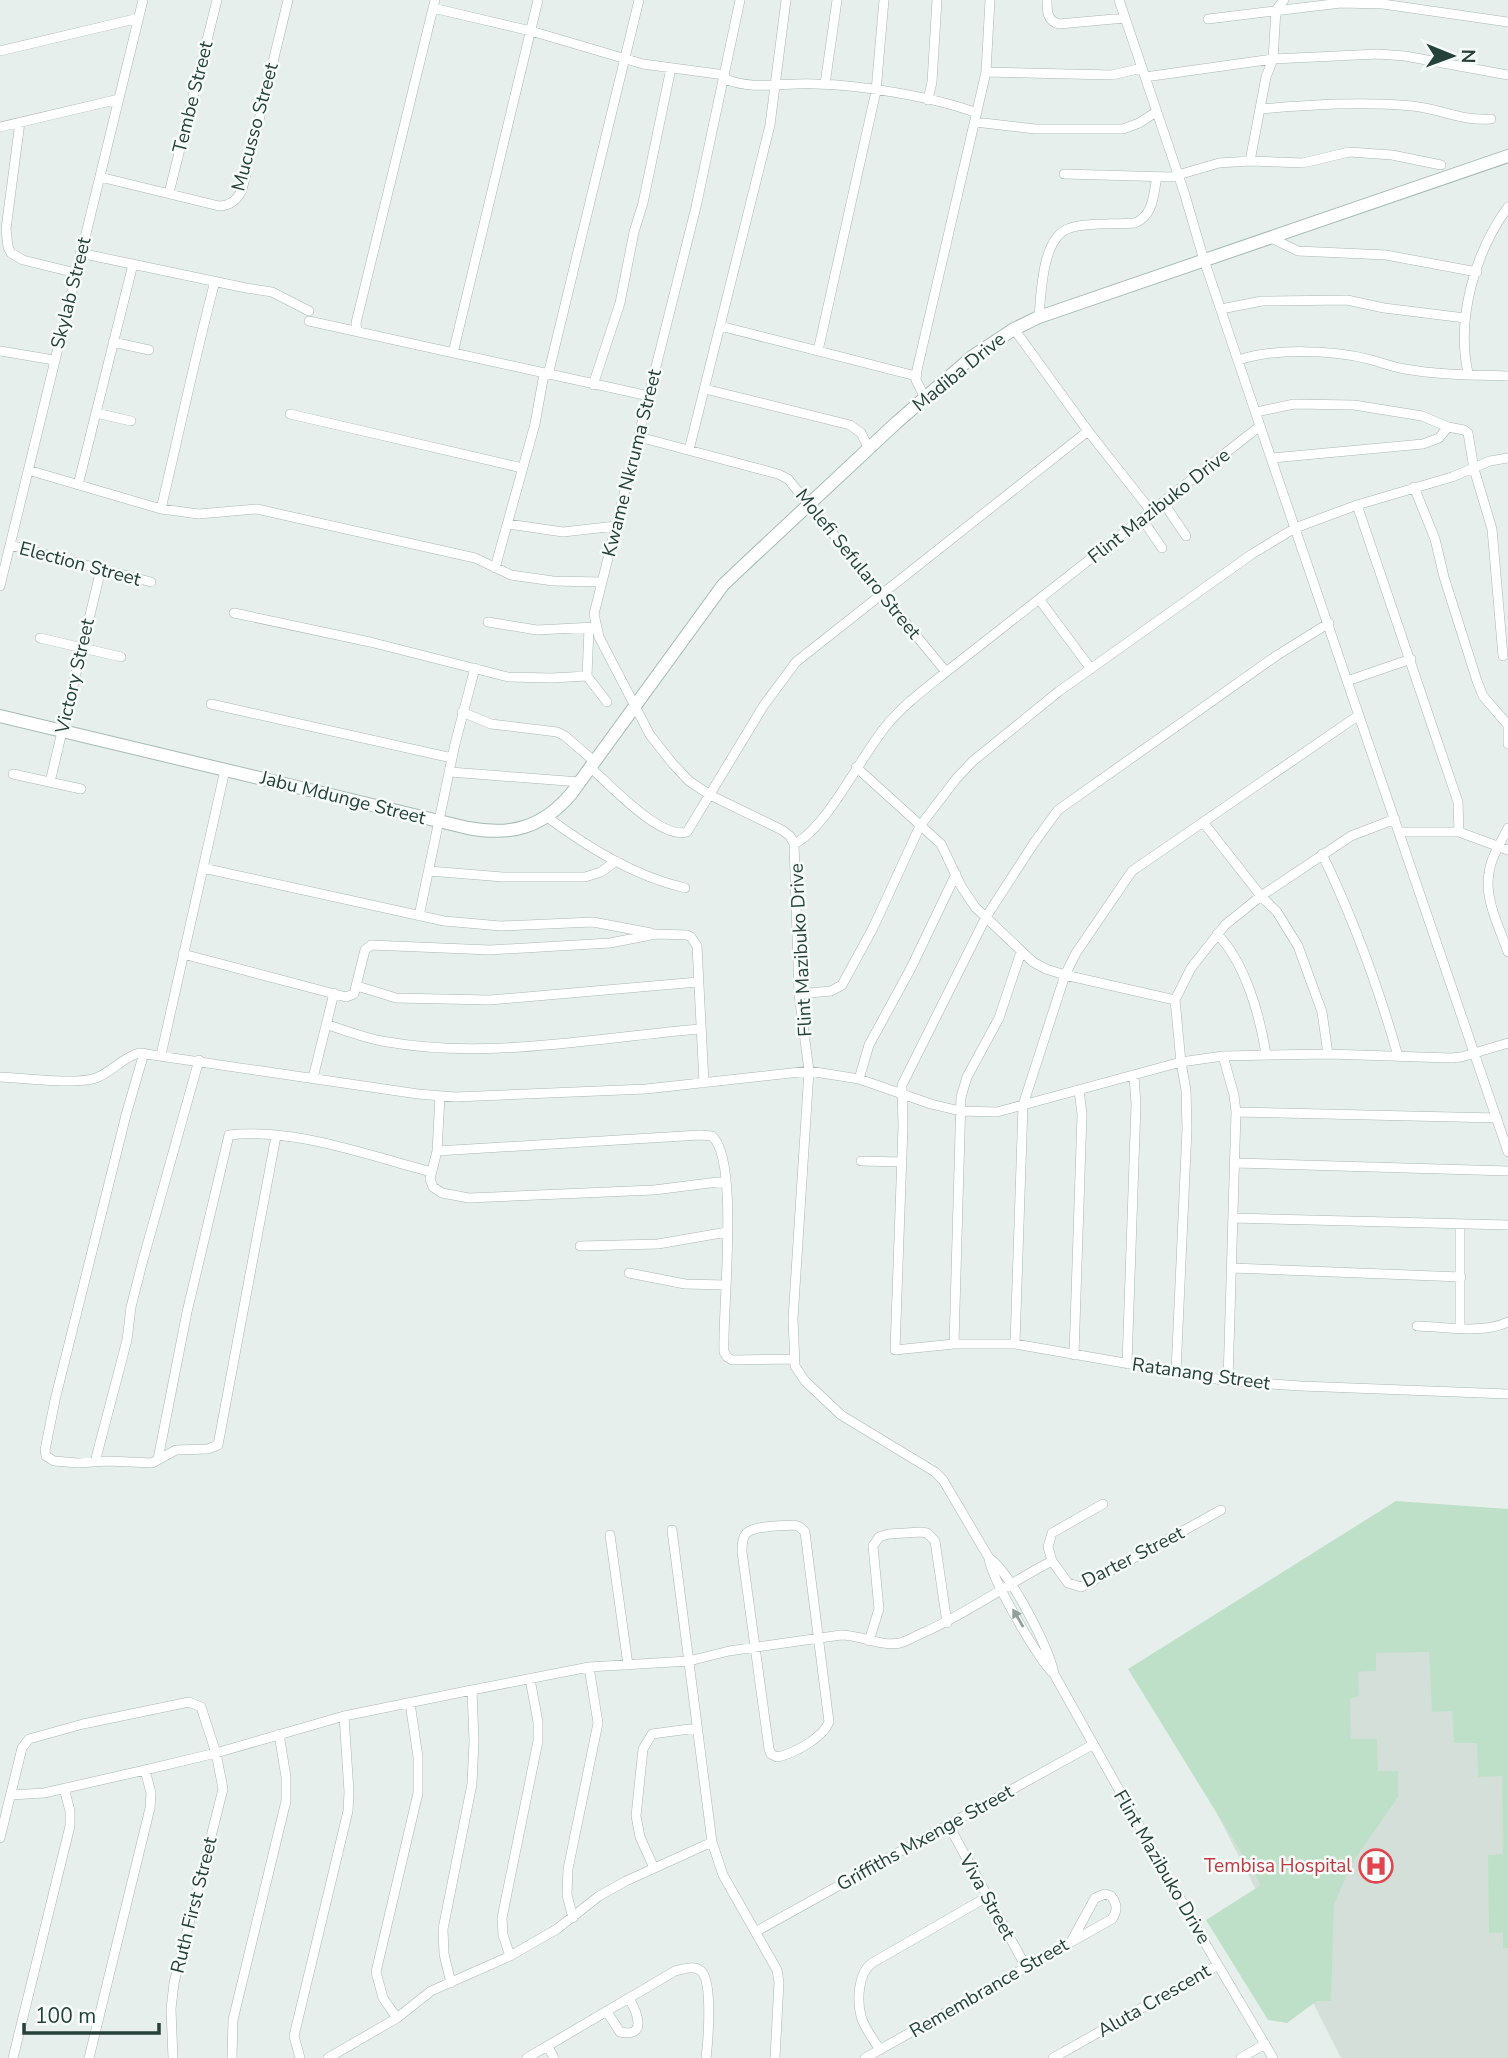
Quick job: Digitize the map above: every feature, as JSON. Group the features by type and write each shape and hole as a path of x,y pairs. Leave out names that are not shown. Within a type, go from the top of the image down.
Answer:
{"street":[{"name":"Skylab Street","path":"0,586 143,0"},
{"name":"Tembe Street","path":"169,193 217,0"},
{"name":"Mucusso Street","path":"100,177 219,206 229,204 238,197 288,0"},
{"path":"453,353 538,0"},
{"path":"495,568 535,424 639,0"},
{"name":"Kwame Nkruma Street","path":"587,676 595,608 694,219 740,0"},
{"path":"689,450 770,125 786,0"},
{"path":"825,84 837,0"},
{"path":"818,351 876,91 884,0"},
{"path":"928,100 932,82 937,0"},
{"path":"925,398 916,376 986,72 990,0"},
{"path":"1047,0 1049,18 1059,24 1125,18"},
{"path":"1119,0 1260,426 1508,1152"},
{"path":"1250,160 1266,77 1273,60 1276,10 1284,0"},
{"path":"1208,19 1341,3 1383,4 1508,22"},
{"path":"357,331 356,323 434,4 643,64 725,77 744,85 775,87 825,84 876,91 928,100 976,118 1035,129 1123,129 1156,112"},
{"path":"0,51 139,18"},
{"path":"986,72 1112,75 1273,60 1391,55 1508,75"},
{"path":"593,385 620,303 671,68"},
{"path":"0,127 119,99"},
{"path":"1260,109 1323,104 1377,104 1419,107 1472,120 1491,119"},
{"path":"20,122 6,229 8,247 11,253 23,260 76,273"},
{"path":"1064,174 1157,177 1219,163 1250,160 1303,163 1349,152 1392,155 1441,165"},
{"name":"Madiba Drive","path":"636,708 723,585 869,449 983,348 1040,317 1508,156"},
{"path":"1040,317 1042,274 1059,234 1072,227 1142,221 1151,208 1157,177"},
{"path":"1468,373 1463,336 1465,318 1477,272 1495,224 1508,207"},
{"path":"1271,238 1298,251 1386,255 1477,272"},
{"path":"80,253 267,290 309,316 357,331 649,396"},
{"path":"78,485 133,264"},
{"path":"161,509 190,377 215,281"},
{"path":"1221,309 1262,301 1347,300 1384,308 1465,318"},
{"path":"720,326 916,376"},
{"path":"1014,329 1088,431 1151,511"},
{"path":"113,342 149,350"},
{"path":"0,351 54,360"},
{"path":"1239,360 1273,353 1338,355 1367,359 1408,370 1508,376"},
{"path":"705,389 849,425 861,433 869,449"},
{"path":"1256,411 1294,404 1346,404 1422,416 1468,433 1474,469 1492,529 1503,656"},
{"path":"96,413 131,421"},
{"path":"290,414 522,468"},
{"name":"Flint Mazibuko Drive","path":"1260,426 897,713 811,833 794,844 799,994 809,1071 793,1319 794,1359 797,1371 805,1381 841,1415 935,1472 943,1480 989,1558 990,1568 1002,1590 1037,1651 1054,1674 1092,1745 1273,2058"},
{"path":"1272,458 1423,444 1439,438 1448,427"},
{"path":"462,712 491,724 557,732 565,736 634,807 682,834 691,828 776,686 796,662 1088,431"},
{"name":"Molefi Sefularo Street","path":"639,437 778,474 791,481 946,672"},
{"path":"799,994 831,992 842,985 873,928 920,826 973,761 1058,692 1252,554 1295,528 1357,505 1474,469 1490,461 1508,458"},
{"path":"28,470 161,509 207,514 257,509 475,558 511,575 542,580 601,582"},
{"path":"1414,487 1438,548 1444,577 1477,681 1483,696 1508,727 1508,744"},
{"path":"1164,502 1186,536"},
{"path":"1357,505 1458,802 1459,832"},
{"path":"1142,519 1162,548"},
{"path":"508,524 563,532 616,526"},
{"name":"Election Street","path":"10,545 151,582"},
{"name":"Victory Street","path":"50,782 100,569"},
{"path":"1039,599 1091,669"},
{"path":"234,613 520,678 587,676 607,702"},
{"path":"488,622 537,630 592,628 650,735 673,764 689,781 710,795 782,830 790,836 794,844"},
{"path":"861,1161 902,1162 901,1096 905,1077 986,917 1058,810 1276,656 1329,623"},
{"path":"40,638 121,657"},
{"path":"1347,681 1411,659"},
{"path":"419,916 462,712 475,668"},
{"path":"211,704 452,758"},
{"name":"Jabu Mdunge Street","path":"0,716 440,822 498,832 520,829 547,817 562,804 636,708"},
{"path":"1015,1344 1023,1105 1065,975 1076,953 1132,871 1359,715"},
{"path":"856,767 941,844 975,907 1021,952 1046,969 1065,975 1175,1000"},
{"path":"161,1055 225,770"},
{"path":"450,772 580,782"},
{"path":"13,774 81,789"},
{"path":"547,817 571,835 647,877 685,888"},
{"path":"1176,1372 1186,1090 1175,1000 1191,968 1217,934 1261,896 1351,836 1395,819"},
{"path":"1203,822 1261,896 1277,912 1298,946 1322,1012 1328,1054"},
{"path":"1508,828 1503,848 1492,861 1488,879 1490,899 1504,927 1508,952"},
{"path":"1399,832 1459,832 1503,848"},
{"path":"1322,854 1373,973 1398,1056"},
{"path":"429,871 503,877 584,877 601,872 616,861"},
{"path":"203,868 419,916 489,926 593,922 656,934 687,935 697,946 704,1083"},
{"path":"859,1079 869,1045 911,968 956,874"},
{"path":"183,954 349,996 354,995 365,950 371,945 502,949 610,943 656,934"},
{"path":"1217,934 1228,945 1236,960 1260,1023 1266,1054"},
{"path":"954,1344 960,1111 967,1077 999,1018 1021,952"},
{"path":"357,986 396,998 490,1000 698,982"},
{"path":"313,1078 334,993"},
{"path":"326,1024 397,1044 496,1048 701,1029"},
{"path":"0,1077 89,1079 106,1073 131,1055 144,1053 440,1097 550,1094 704,1083 809,1071 859,1079 901,1096 960,1111 997,1112 1181,1062 1223,1056 1328,1054 1451,1058 1508,1043"},
{"path":"144,1053 55,1400 46,1456 54,1461 78,1464 152,1463 176,1450 212,1448 219,1442 276,1136"},
{"path":"1223,1056 1236,1112 1228,1381"},
{"path":"95,1462 127,1340 131,1307 143,1260 199,1060"},
{"path":"1127,1364 1136,1104 1134,1076"},
{"path":"1074,1354 1082,1114 1079,1090"},
{"path":"440,1097 437,1151 430,1183 436,1190 450,1196 469,1198 654,1190 726,1181"},
{"path":"1236,1112 1497,1118"},
{"path":"158,1460 185,1323 229,1135 276,1136 318,1143 432,1171"},
{"path":"437,1151 708,1135 716,1138 726,1181 724,1352 727,1357 740,1360 794,1359"},
{"name":"Ratanang Street","path":"902,1162 895,1350 954,1344 1015,1344 1228,1381 1508,1394"},
{"path":"1235,1163 1508,1171"},
{"path":"1233,1218 1508,1225"},
{"path":"1460,1225 1460,1328"},
{"path":"580,1246 658,1244 727,1232"},
{"path":"1231,1268 1461,1277"},
{"path":"629,1273 685,1284 726,1285"},
{"path":"1417,1326 1493,1327 1508,1322"},
{"name":"Darter Street","path":"1103,1504 1052,1533 1048,1547 1052,1561 1068,1583 1081,1587 1221,1510"},
{"path":"765,1527 800,1527 805,1532 829,1722 822,1733 792,1752 776,1757 769,1749 755,1646 742,1552 743,1538 746,1532 765,1527"},
{"path":"672,1530 712,1842 723,1875 777,1970 779,1982 775,2058"},
{"path":"869,1640 879,1609 873,1546 879,1537 888,1534 921,1532 927,1533 936,1541 947,1623"},
{"path":"610,1535 628,1665"},
{"name":"Flint Mazibuko Drive","path":"989,1558 997,1563 1012,1584 1043,1645 1054,1674"},
{"name":"Darter Street","path":"11,1795 34,1794 145,1770 216,1753 344,1716 589,1667 689,1661 755,1646 818,1637 856,1635 869,1640 899,1643 947,1623 1052,1561"},
{"path":"573,1918 567,1895 568,1869 598,1723 589,1667"},
{"path":"510,1956 503,1935 502,1918 539,1730 530,1679"},
{"path":"451,1983 444,1954 443,1929 472,1784 472,1690"},
{"name":"Ruth First Street","path":"11,1795 22,1748 29,1739 189,1702 198,1704 205,1715 223,1789 174,1983 171,2009 173,2058"},
{"path":"397,2018 383,1998 376,1972 418,1793 418,1764 410,1703"},
{"path":"300,2058 294,2036 348,1811 344,1716"},
{"path":"654,1868 637,1827 643,1749 652,1734 697,1728"},
{"path":"232,2058 233,2020 286,1801 286,1777 279,1734"},
{"name":"Griffiths Mxenge Street","path":"757,1931 1092,1745"},
{"path":"89,2058 150,1808 151,1793 145,1770"},
{"path":"13,2058 70,1826 70,1811 64,1788"},
{"path":"0,1838 11,1795"},
{"name":"Viva Street","path":"949,1826 1026,1967"},
{"path":"328,2058 397,2018 424,1994 510,1956 573,1918 599,1896 712,1842"},
{"name":"Remembrance Street","path":"865,2058 1112,1919 1116,1913 1115,1901 1111,1896 1105,1894 1095,1898 1071,1942"},
{"path":"880,2050 860,2013 864,1970 988,1898"},
{"name":"Aluta Crescent","path":"1053,2058 1218,1965"},
{"path":"527,2058 675,1971 691,1968 701,1970 705,1974 708,1987 706,2058"},
{"path":"607,2012 620,2032 634,2031 638,2025 638,2015 629,1998"},
{"path":"1241,2058 1265,2044"},
{"path":"548,2047 554,2058"}],"shaded area":[{"name":"Tembisa Hospital","path":"1508,1530 1508,2058 1341,2058 1147,1675"}],"green space":[{"name":"Tembisa Hospital","path":"1396,1501 1508,1509 1508,1948 1503,1949 1503,1933 1489,1933 1488,1855 1503,1854 1502,1776 1478,1777 1477,1743 1454,1743 1452,1711 1432,1712 1429,1652 1376,1653 1376,1671 1358,1672 1359,1696 1350,1699 1351,1739 1377,1739 1378,1771 1398,1771 1398,1797 1351,1865 1334,1905 1331,2001 1317,2001 1287,2023 1268,2020 1206,1920 1261,1885 1128,1669"}],"place":[{"name":"Tembisa Hospital","path":"1376,1866"}]}
